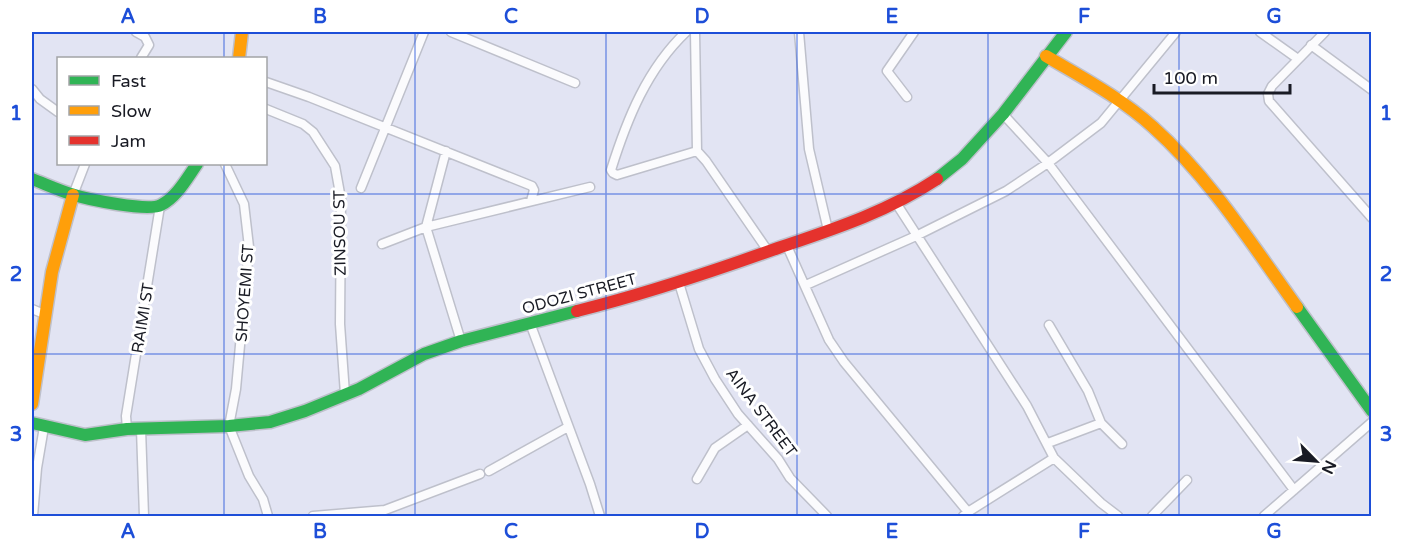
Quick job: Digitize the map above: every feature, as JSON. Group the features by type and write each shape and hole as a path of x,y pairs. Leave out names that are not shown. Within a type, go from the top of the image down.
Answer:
{"main road":[{"path":"238,57 242,32"},
{"name":"ODOZI STREET","path":"32,423 85,435 127,429 229,426 270,422 305,411 359,389 424,354 461,341 679,283 870,216 919,191 945,174 962,159 1003,114 1046,57 1061,32"},
{"path":"1046,57 1119,100 1153,127 1181,155 1208,186 1371,411"},
{"path":"32,179 73,195 140,208 160,206 178,189 196,165"},
{"path":"32,404 44,314 61,231 73,195"}],"street":[{"path":"136,32 145,37 149,45 142,57"},
{"path":"361,188 423,32"},
{"path":"451,32 575,83"},
{"path":"686,32 673,44 639,96 625,125 611,170 617,175 697,151"},
{"path":"695,32 697,151 706,160 768,251"},
{"path":"799,32 809,149 828,230"},
{"path":"907,97 887,71 914,32"},
{"path":"806,285 916,236 1006,191 1048,163 1101,123 1176,32"},
{"path":"1260,32 1298,59"},
{"path":"1325,32 1272,86 1268,94 1269,101 1371,218"},
{"path":"1311,45 1371,90"},
{"path":"267,82 384,126 532,186 534,190 531,201"},
{"path":"32,89 40,99 57,111"},
{"name":"ZINSOU ST","path":"267,109 303,124 313,132 335,166 341,199 340,324 345,394"},
{"path":"1003,114 1048,163 1294,490"},
{"path":"446,151 426,227 461,341"},
{"path":"73,195 86,165"},
{"name":"SHOYEMI ST","path":"225,165 244,204 249,247 236,388 229,426"},
{"path":"382,243 426,227 590,187"},
{"path":"896,203 1026,406 1048,443 1054,458 1118,516"},
{"name":"RAIMI ST","path":"127,429 126,416 160,206"},
{"path":"787,246 829,340 844,362 966,514 1054,458"},
{"name":"AINA STREET","path":"679,283 699,349 715,379 738,414 777,459 790,478 824,515"},
{"path":"32,309 44,314"},
{"path":"530,323 600,516"},
{"path":"1049,325 1088,392 1101,423 1122,444"},
{"path":"1264,516 1371,422"},
{"path":"1048,443 1101,423"},
{"path":"697,479 715,448 748,425"},
{"path":"229,426 249,476 263,499 268,516"},
{"path":"33,516 37,468 44,427"},
{"path":"314,516 385,513 485,472 568,427"},
{"path":"141,429 144,516"},
{"path":"1152,516 1187,480"}],"traffic: fast":[{"path":"937,179 962,159 1003,114 1066,32"},
{"path":"32,179 90,199 131,206 154,207 167,202 196,165"},
{"path":"1297,307 1372,411"},
{"path":"32,423 85,435 127,429 229,426 270,422 305,411 359,389 424,354 461,341 577,311"}],"traffic: slow":[{"path":"239,57 242,32"},
{"path":"1046,56 1128,107 1174,147 1230,213 1297,307"},
{"path":"32,404 52,272 73,195"}],"traffic: jam":[{"path":"577,311 678,282 840,227 899,201 937,179"}]}
